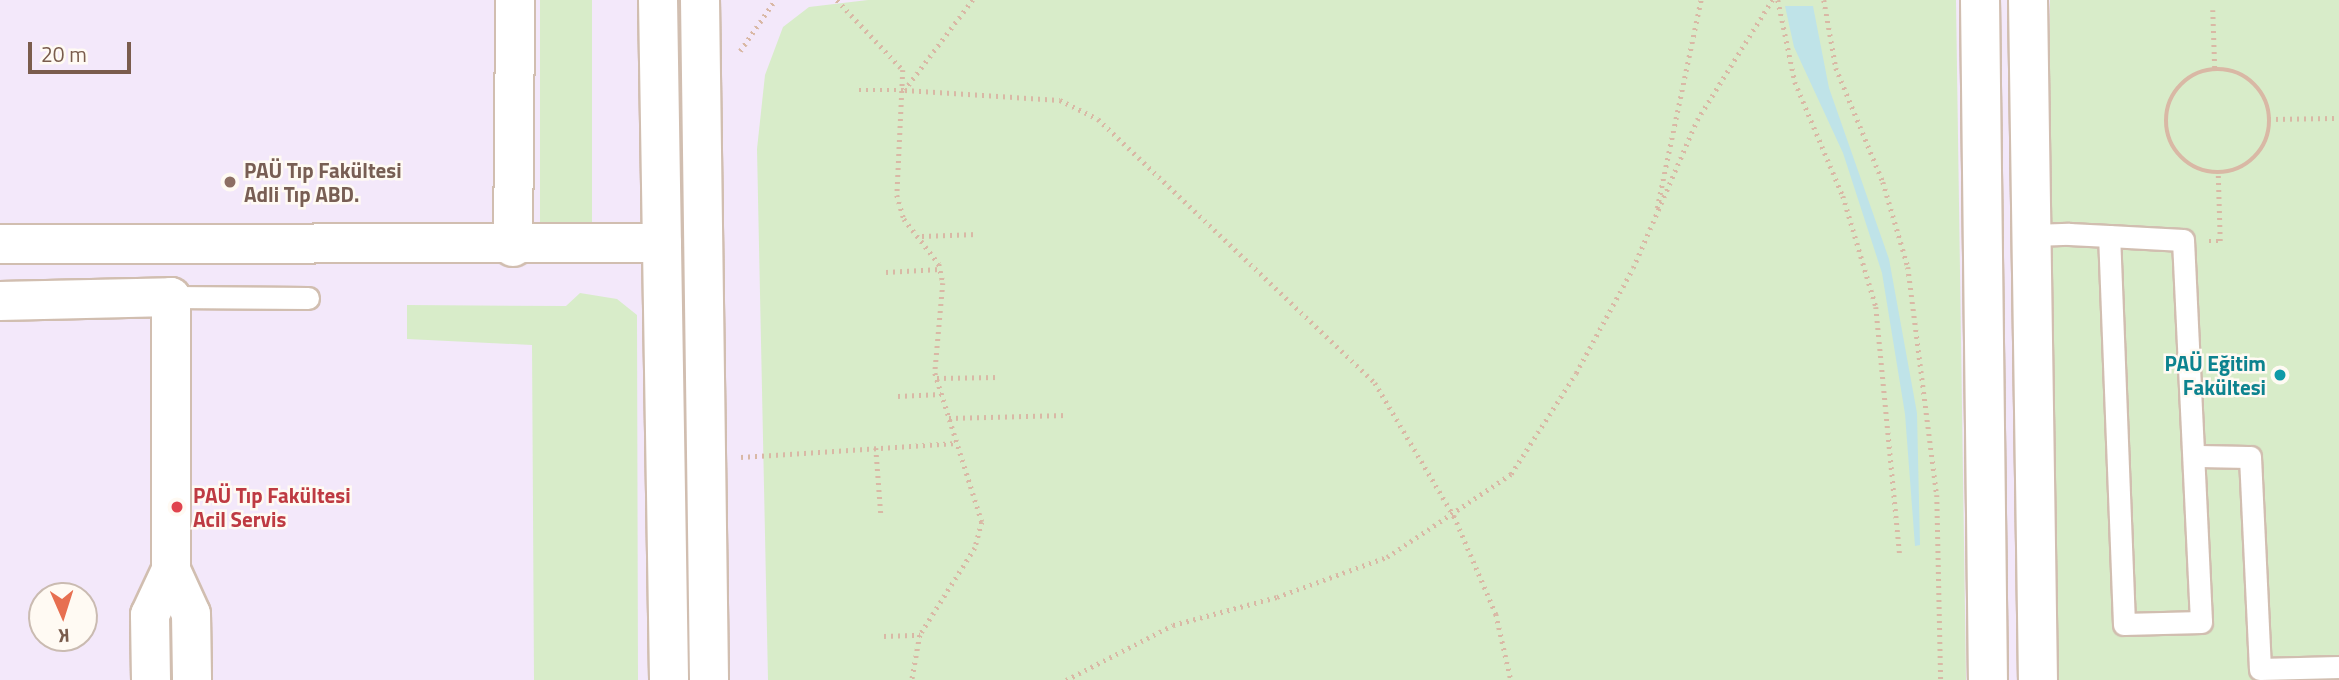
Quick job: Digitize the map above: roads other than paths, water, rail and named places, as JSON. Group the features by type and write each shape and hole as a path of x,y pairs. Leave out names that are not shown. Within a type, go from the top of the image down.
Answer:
{"street":[{"path":"513,247 515,0"},
{"path":"658,0 669,680"},
{"path":"700,0 709,680"},
{"path":"1980,0 1988,680"},
{"path":"2028,0 2038,680"},
{"path":"0,244 513,247 662,243"},
{"path":"0,301 171,297 171,570 191,614 192,680"},
{"path":"151,680 150,615 171,570"}],"lane":[{"path":"2033,235 2109,236 2183,240 2197,456 2201,622 2124,624 2109,236"},
{"path":"171,297 308,298"},
{"path":"2197,456 2250,457 2260,669 2339,667"}],"water":[{"path":"1785,6 1813,6 1829,88 1889,259 1917,413 1920,545 1915,546 1905,414 1882,273 1843,153 1794,47"}],"place":[{"name":"PAÜ Tıp Fakültesi Adli Tıp ABD.","path":"230,182"},
{"name":"PAÜ Eğitim Fakültesi","path":"2280,375"},
{"name":"PAÜ Tıp Fakültesi Acil Servis","path":"177,507"}]}
